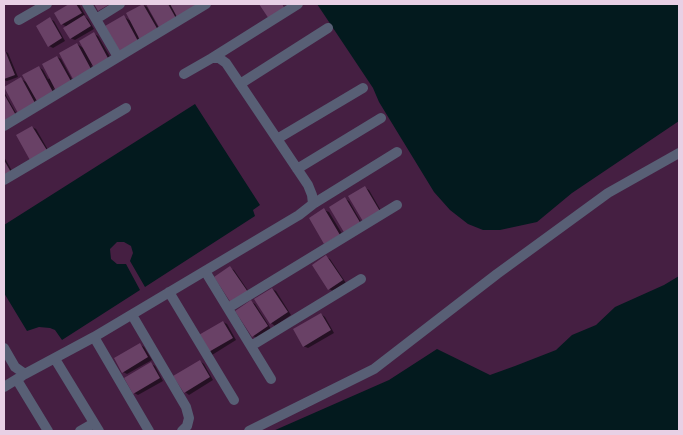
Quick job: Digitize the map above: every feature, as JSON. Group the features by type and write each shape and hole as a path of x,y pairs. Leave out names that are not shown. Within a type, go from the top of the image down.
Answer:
{"street":[{"path":"19,20 47,4"},
{"path":"87,4 118,57"},
{"path":"96,19 120,4"},
{"path":"4,126 206,4"},
{"path":"184,74 298,4"},
{"path":"240,84 328,28"},
{"path":"212,58 218,58 226,63 308,185 313,204"},
{"path":"278,140 363,88"},
{"path":"4,180 126,108"},
{"path":"297,169 381,118"},
{"path":"4,387 94,337 205,271 298,215 396,152"},
{"path":"249,431 374,369 608,193 679,155"},
{"path":"228,308 397,205"},
{"path":"205,271 272,379"},
{"path":"251,346 361,279"},
{"path":"169,292 234,400"},
{"path":"132,314 186,407 189,418 188,426 182,431"},
{"path":"94,337 149,431"},
{"path":"4,348 16,367 48,431"},
{"path":"55,359 97,427 80,431"}],"shaded area":[{"path":"317,4 679,4 679,121 572,193 537,222 500,230 483,230 468,224 450,210 434,192 379,102 373,88"},
{"path":"195,104 260,205 253,210 255,216 145,287 130,261 133,253 131,246 124,242 117,242 110,249 111,259 117,264 126,264 140,290 62,340 55,330 50,328 39,327 27,331 4,293 4,225"},
{"path":"679,276 679,431 273,431 389,380 437,349 490,375 515,366 556,350 572,335 596,325 615,307 664,285"}],"building":[{"path":"69,4 76,4 82,13 61,25 54,13"},
{"path":"94,4 110,4 98,11"},
{"path":"143,4 158,30 140,40 126,13"},
{"path":"146,4 168,4 177,20 160,29"},
{"path":"170,4 194,4 196,7 177,17"},
{"path":"259,4 282,4 285,9 269,19"},
{"path":"84,15 91,26 70,39 63,28"},
{"path":"124,15 138,41 120,52 105,26"},
{"path":"50,17 62,38 48,47 36,26"},
{"path":"94,32 109,60 94,68 79,41"},
{"path":"77,43 91,69 73,79 59,53"},
{"path":"4,48 15,75 4,79"},
{"path":"57,56 72,83 56,91 42,64"},
{"path":"39,66 54,94 38,103 22,75"},
{"path":"21,77 35,103 18,113 4,87"},
{"path":"4,94 17,117 4,124"},
{"path":"32,126 48,152 31,162 16,135"},
{"path":"4,160 12,174 4,179"},
{"path":"365,186 381,213 364,223 348,196"},
{"path":"345,197 361,224 345,234 329,207"},
{"path":"324,208 340,235 324,244 309,218"},
{"path":"326,255 343,280 328,290 312,265"},
{"path":"230,266 248,292 231,303 214,277"},
{"path":"272,288 288,312 270,324 254,299"},
{"path":"251,300 268,326 252,337 235,311"},
{"path":"321,313 331,330 303,347 293,329"},
{"path":"223,321 233,338 207,353 197,336"},
{"path":"140,343 148,357 122,373 114,358"},
{"path":"200,360 210,377 184,393 173,376"},
{"path":"151,362 160,378 133,394 124,378"}]}
